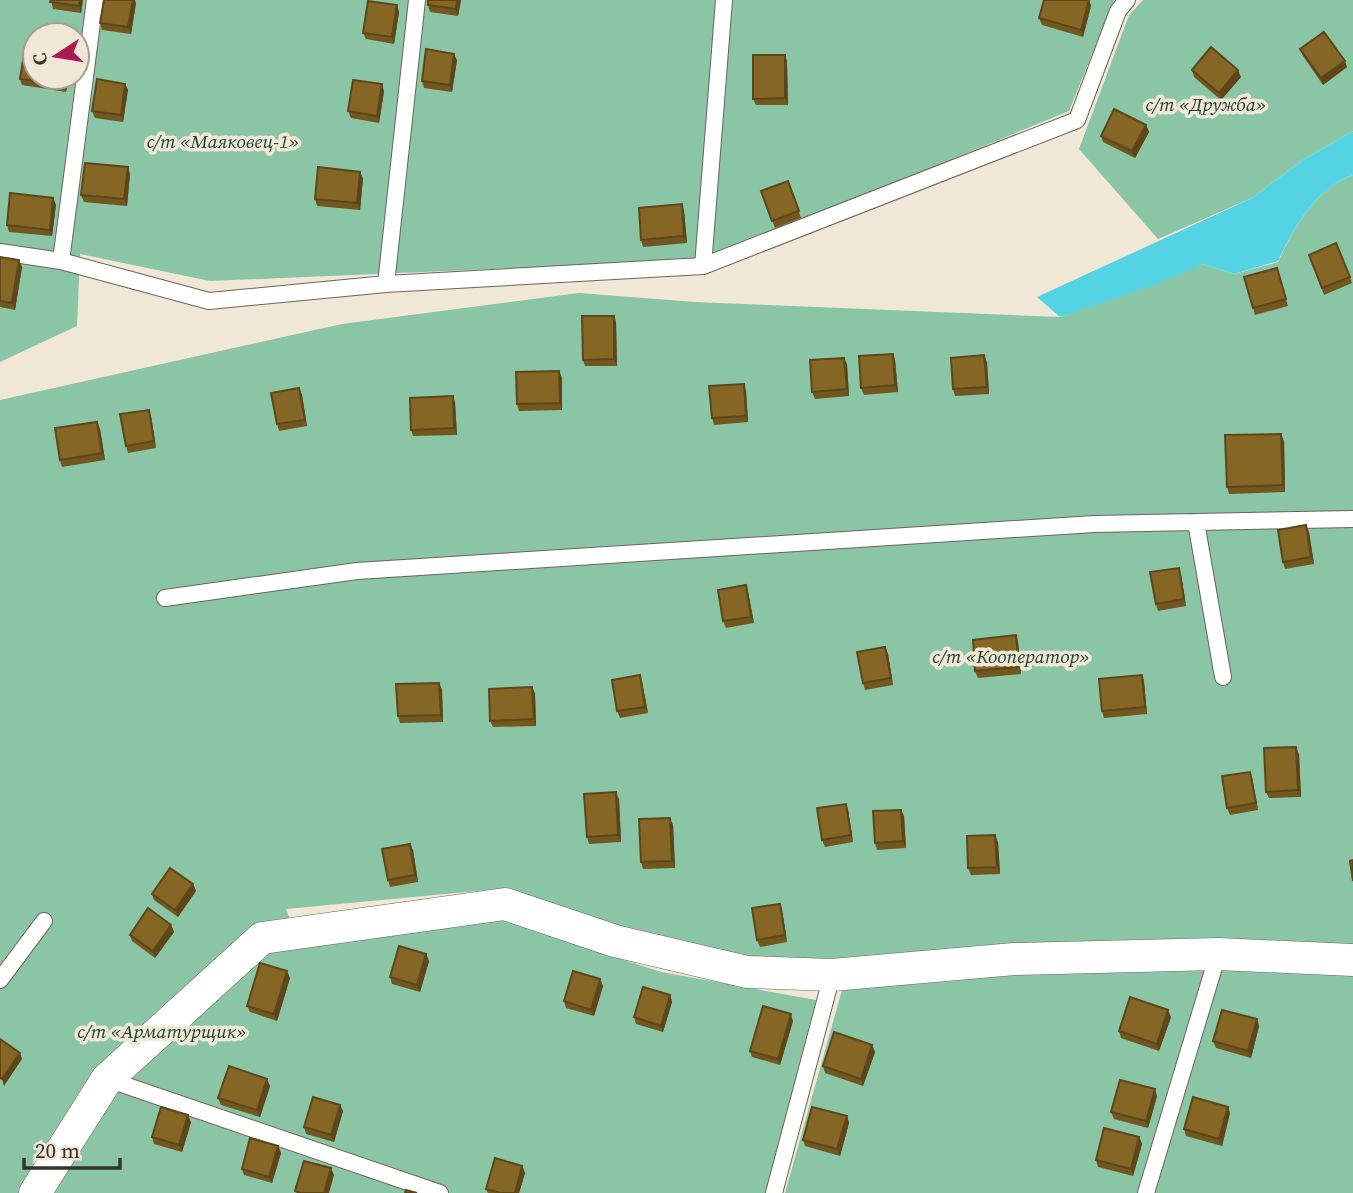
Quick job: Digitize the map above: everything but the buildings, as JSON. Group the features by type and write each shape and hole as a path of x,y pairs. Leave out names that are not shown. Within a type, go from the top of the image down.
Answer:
{"street":[{"path":"35,1193 107,1079 262,938 505,904 615,941 747,972 832,975 1014,958 1218,954 1353,960"}],"lane":[{"path":"61,261 95,0"},
{"path":"386,284 417,0"},
{"path":"703,266 724,0"},
{"path":"0,252 61,261 209,301 386,284 703,266 1077,120 1118,11 1127,0"},
{"path":"165,598 357,571 1094,524 1353,519"},
{"path":"1196,522 1223,677"},
{"path":"0,980 44,921"},
{"path":"1146,1193 1218,954"},
{"path":"774,1193 832,975"},
{"path":"107,1079 440,1193"}],"green space":[{"name":"с/т «Маяковец-1»","path":"0,0 1114,0 1069,111 707,260 210,281 80,254 77,326 0,362"},
{"name":"с/т «Дружба»","path":"1143,0 1353,0 1353,131 1303,160 1252,198 1158,239 1079,149 1129,15"},
{"name":"с/т «Кооператор»","path":"1353,175 1353,1193 785,1193 851,958 745,961 620,935 509,888 286,909 299,943 502,920 661,972 816,1000 766,1193 0,1193 0,400 342,324 579,293 695,302 1060,317 1203,264 1234,274 1278,262 1299,223 1317,199 1340,181"}],"water":[{"path":"1353,131 1353,175 1328,189 1317,199 1299,222 1278,261 1234,274 1203,264 1160,283 1060,317 1037,297 1252,198 1303,160"}],"park label":[{"name":"с/т «Арматурщик»","path":"162,1031"}]}
